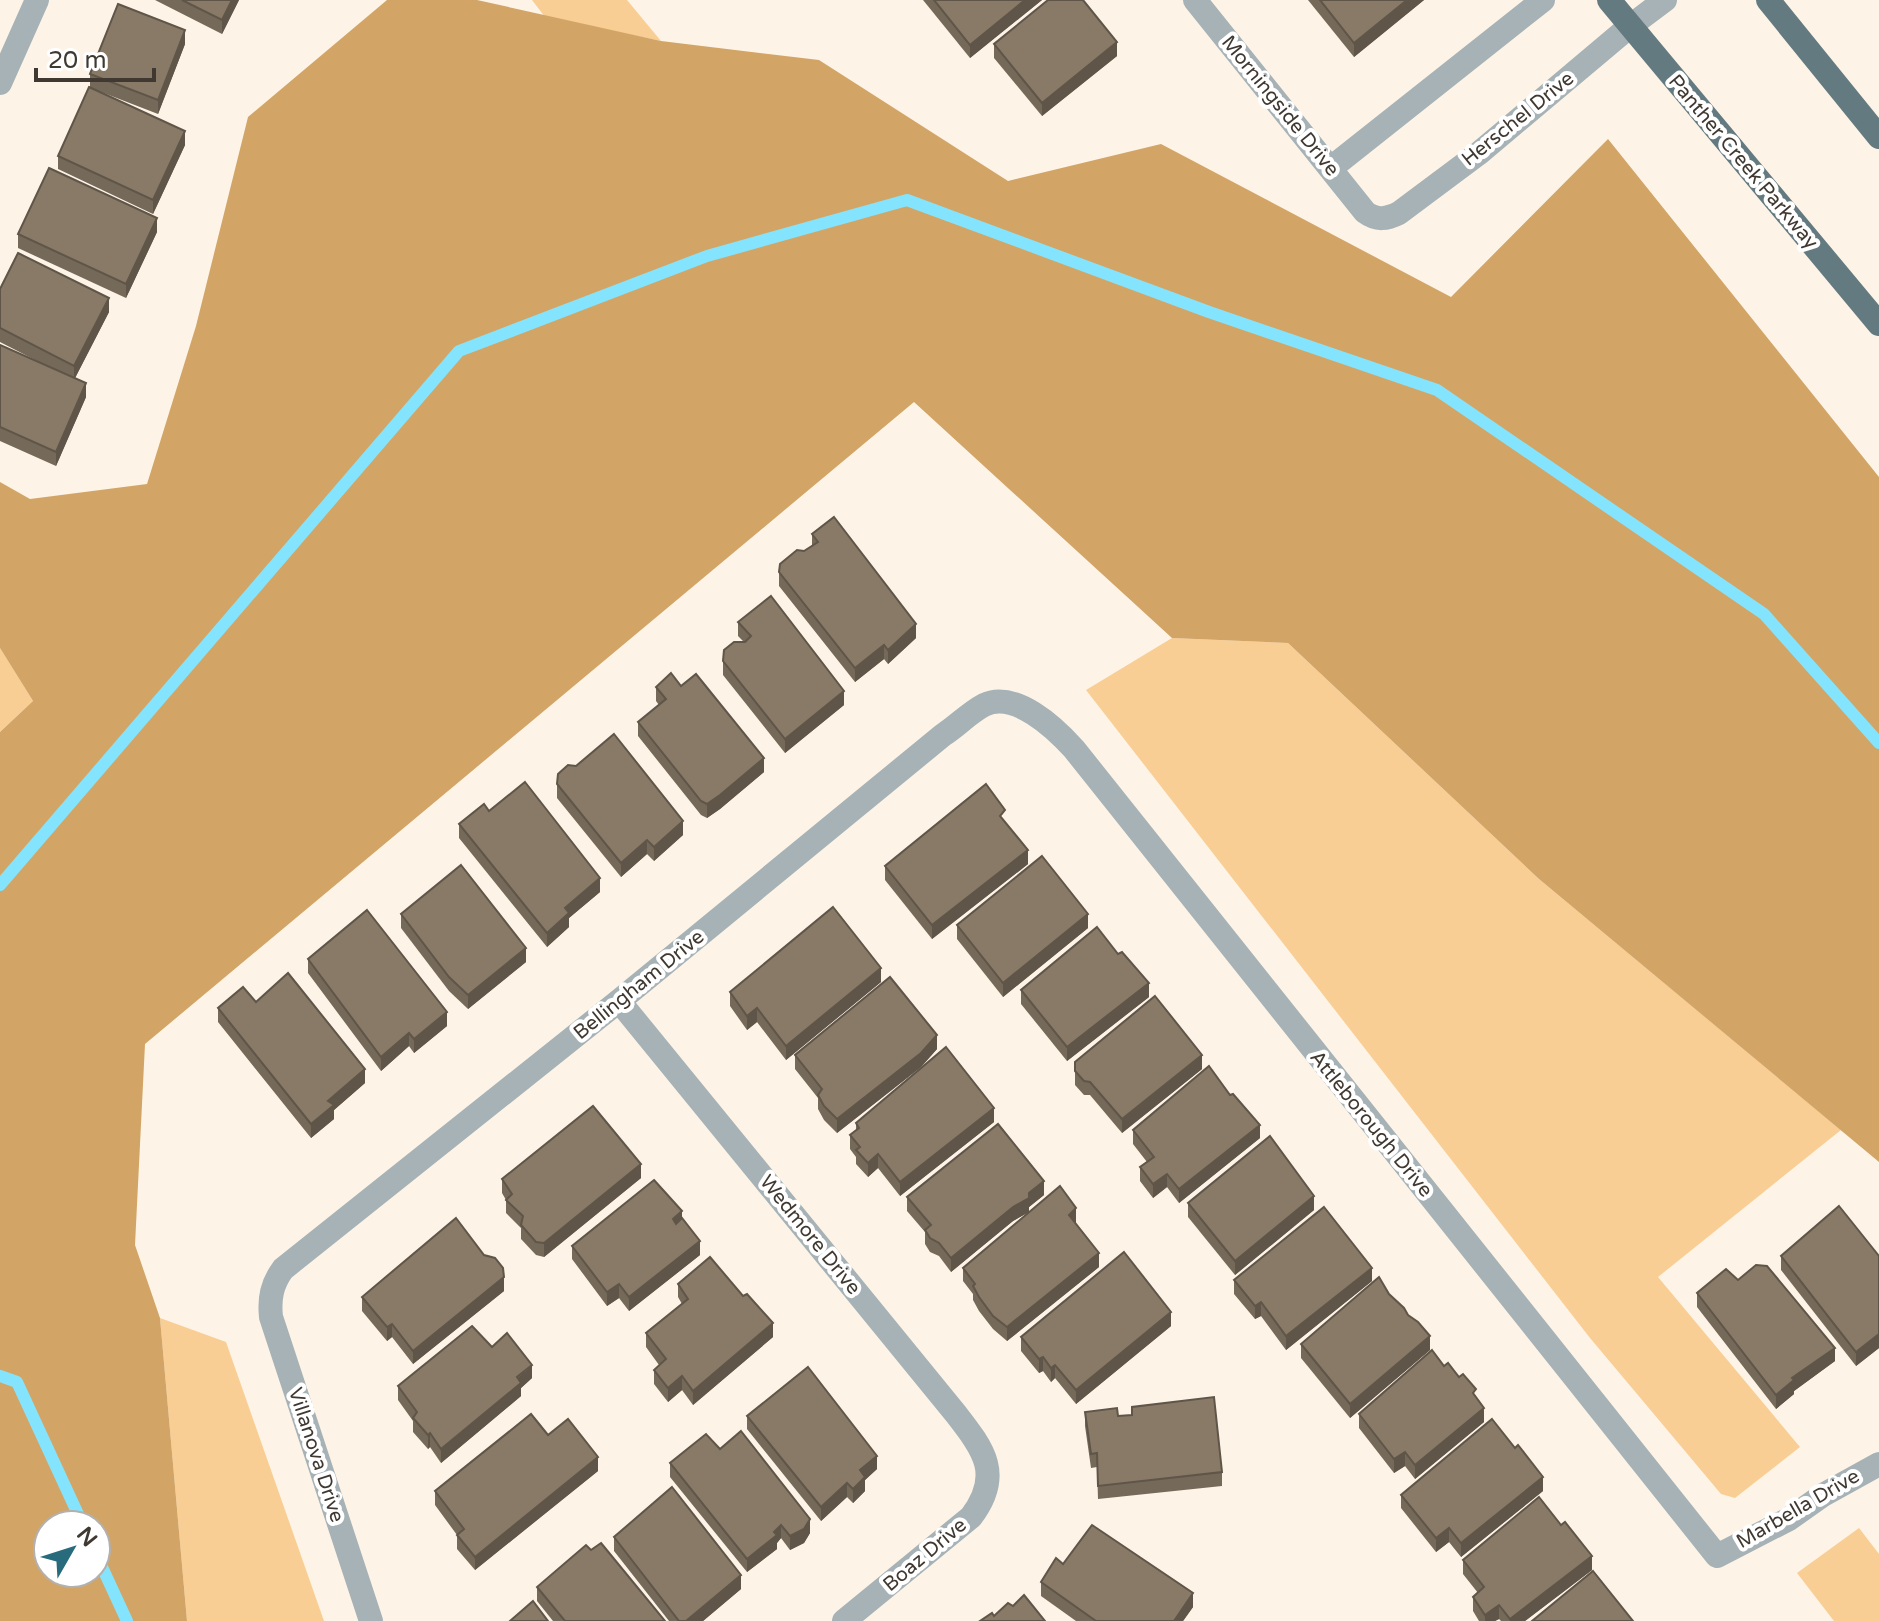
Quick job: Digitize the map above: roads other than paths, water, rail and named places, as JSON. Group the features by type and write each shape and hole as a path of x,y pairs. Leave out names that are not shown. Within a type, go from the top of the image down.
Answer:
{"main road":[{"name":"Panther Creek Parkway","path":"1609,0 1879,324"},
{"path":"1768,0 1879,137"}],"street":[{"path":"0,83 37,0"},
{"name":"Morningside Drive","path":"1195,0 1365,212"},
{"path":"1331,168 1543,0"},
{"name":"Herschel Drive","path":"1365,212 1378,218 1399,213 1478,154 1665,0"},
{"name":"Bellingham Drive","path":"272,1287 283,1269 619,1001 972,713 986,704 1001,702 1015,706"},
{"name":"Attleborough Drive","path":"1015,706 1055,728 1074,749 1717,1556"},
{"name":"Wedmore Drive","path":"619,1001 956,1414 987,1460 988,1476"},
{"name":"Villanova Drive","path":"272,1287 271,1317 371,1621"},
{"name":"Marbella Drive","path":"1717,1556 1789,1519 1823,1495 1879,1464"},
{"name":"Boaz Drive","path":"844,1621 971,1517 985,1495 988,1476"}],"waterway":[{"path":"0,885 459,351 707,256 907,200 1209,312 1437,390 1764,614 1879,743"},
{"path":"0,1376 17,1382 76,1509"},
{"path":"112,1589 127,1621"}]}
